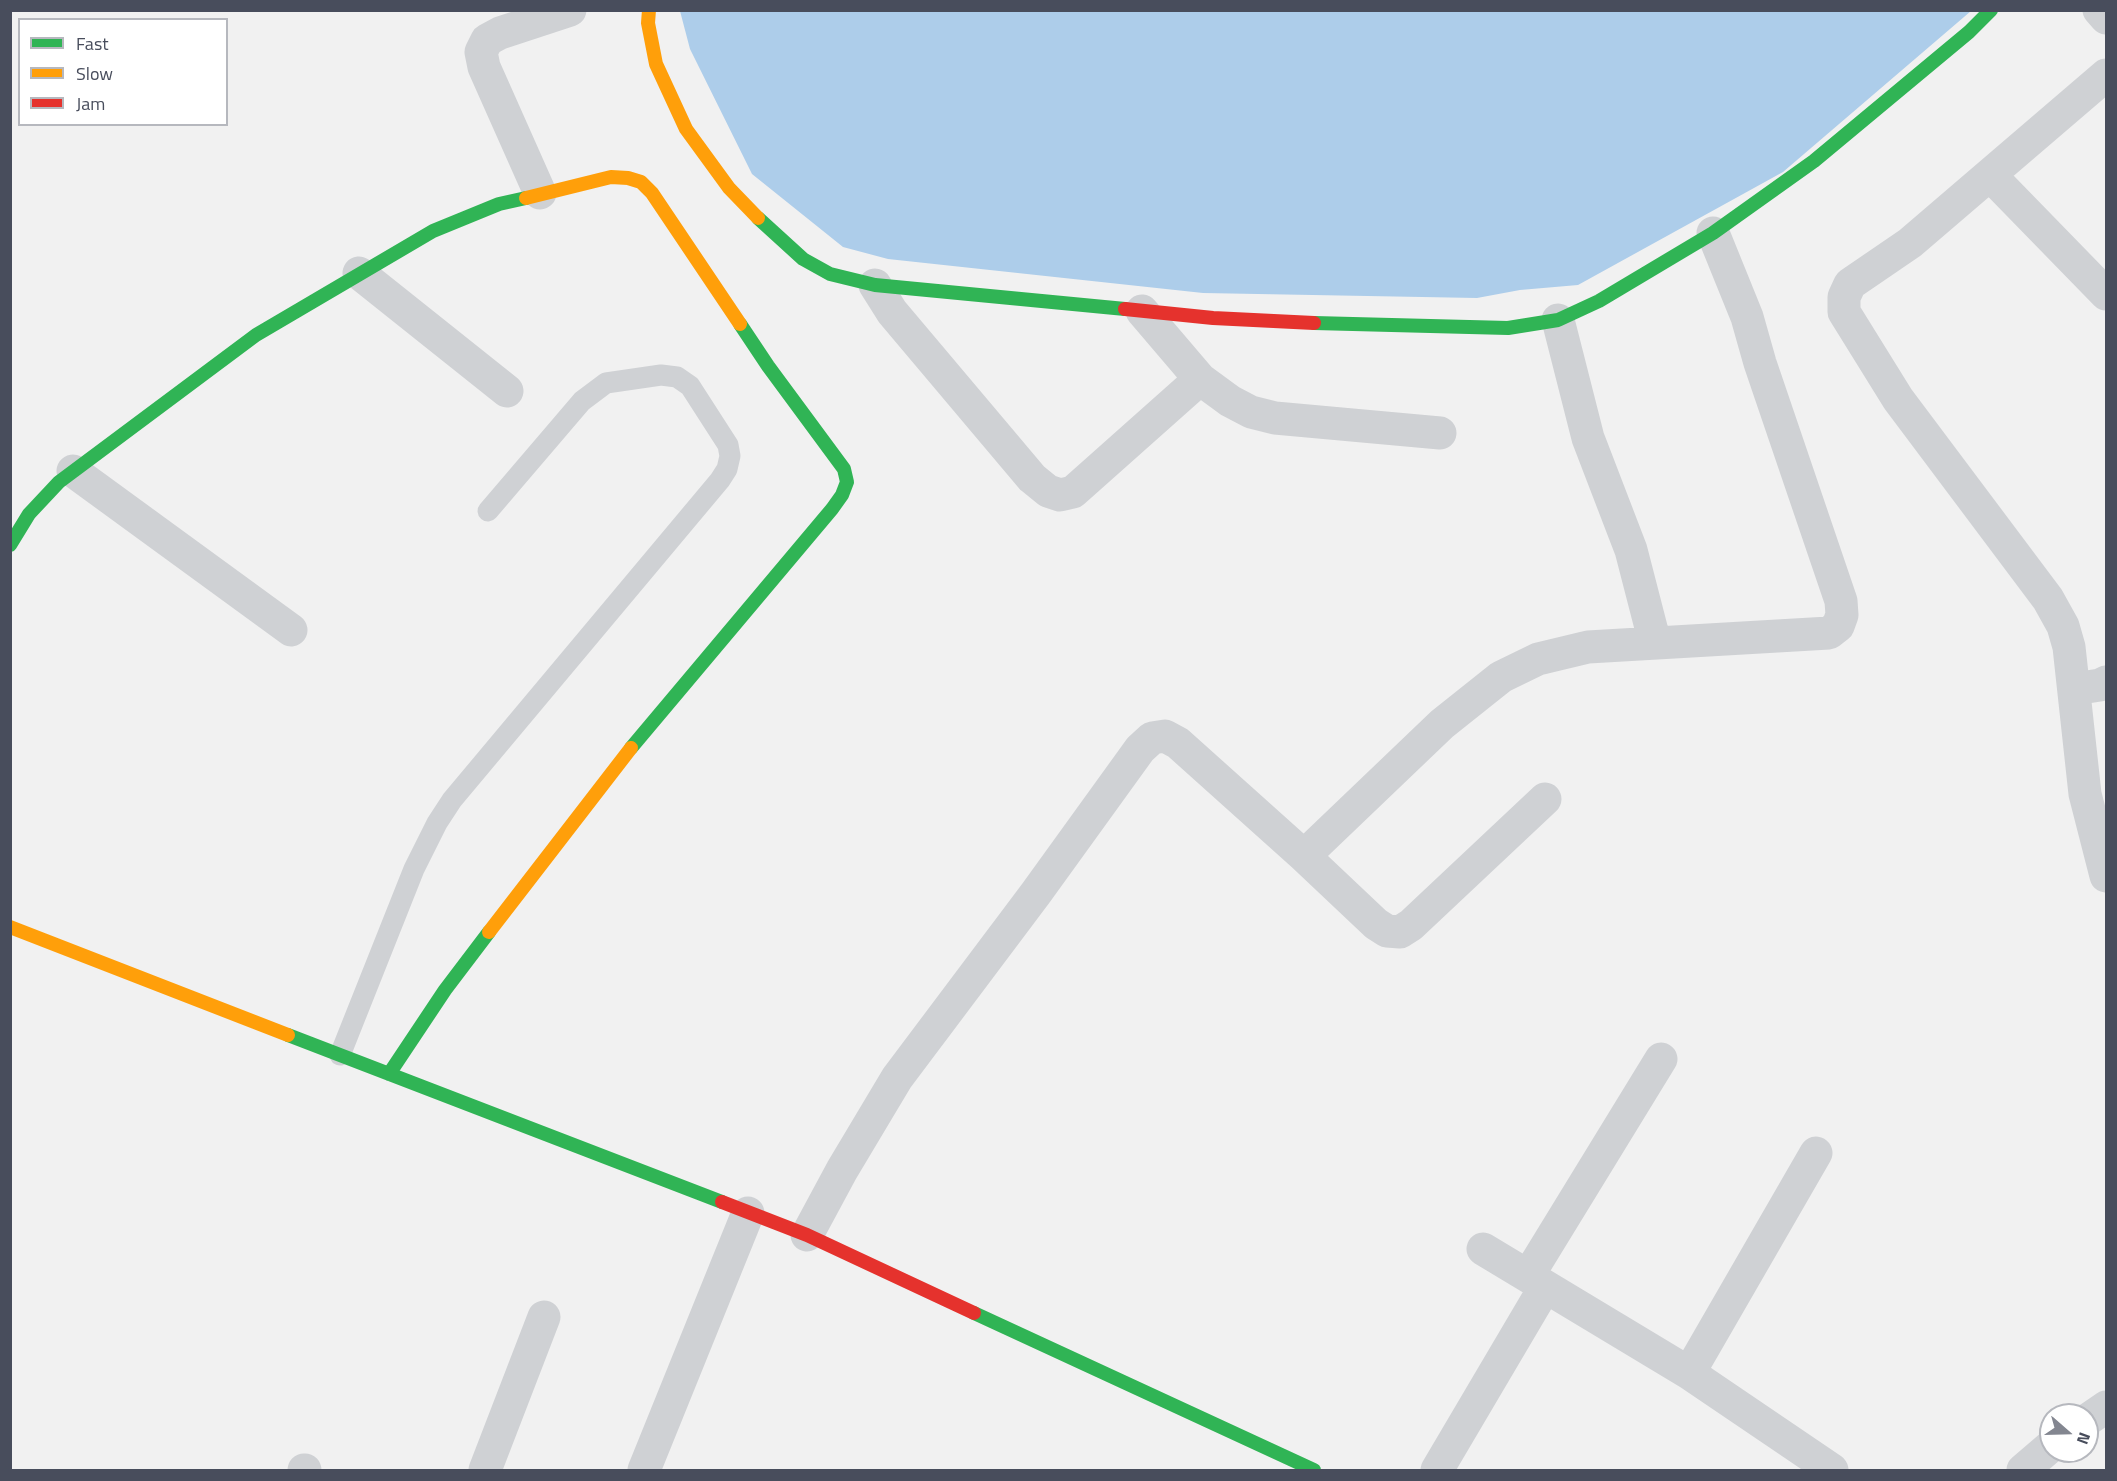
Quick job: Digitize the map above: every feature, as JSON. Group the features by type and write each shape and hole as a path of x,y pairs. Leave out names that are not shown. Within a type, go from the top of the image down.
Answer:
{"street":[{"path":"540,193 484,67 481,52 487,40 500,33 570,10"},
{"path":"649,10 648,23 656,64 686,129 729,188 770,231 803,259 830,274 875,285 1213,318 1508,328 1558,320 1599,301 1713,233 1814,161 1969,32 1991,10"},
{"path":"2099,10 2106,18"},
{"path":"2106,75 1991,176 1910,243 1850,284 1844,297 1844,312 1898,399 2048,599 2063,626 2069,647 2085,794 2106,876"},
{"path":"1991,176 2106,294"},
{"path":"10,545 29,514 59,482 256,335 433,231 499,204 611,177 628,178 641,182 652,193 768,366 844,469 846,482 842,495 832,509 638,740 445,990 389,1074"},
{"path":"1304,856 1442,724 1501,677 1538,659 1588,647 1829,633 1838,626 1842,615 1841,601 1760,363 1747,317 1713,233"},
{"path":"360,273 507,391"},
{"path":"875,285 892,312 1032,478 1048,491 1060,495 1073,492 1200,379"},
{"path":"1142,311 1200,379 1251,412 1275,418 1440,433"},
{"path":"1558,320 1588,438 1631,550 1655,643"},
{"path":"73,471 291,630"},
{"path":"2073,689 2106,682"},
{"path":"807,1235 842,1170 897,1078 1140,749 1152,738 1165,736 1178,743 1376,924 1387,930 1400,932 1411,926 1545,799"},
{"path":"10,927 807,1235 1314,1470"},
{"path":"1437,1470 1536,1281 1661,1059"},
{"path":"1689,1373 1816,1153"},
{"path":"644,1470 748,1213"},
{"path":"1483,1249 1689,1373 1832,1470"},
{"path":"485,1470 544,1317"},
{"path":"2023,1470 2039,1456"}],"lane":[{"path":"340,1055 414,869 437,823 452,800 720,480 727,468 730,456 728,445 690,386 677,377 661,375 606,383 582,401 488,511"}],"water":[{"path":"680,11 1971,11 1783,172 1578,285 1520,290 1477,298 1203,293 888,259 843,247 752,174 690,49"}],"traffic: fast":[{"path":"1314,323 1508,328 1558,320 1599,301 1713,233 1814,161 1969,32 1991,10"},
{"path":"10,545 29,514 59,482 256,335 433,231 499,204 526,198"},
{"path":"758,218 803,259 830,274 875,285 1125,309"},
{"path":"631,748 832,509 842,495 847,482 844,469 740,324"},
{"path":"389,1074 445,990 489,932"},
{"path":"288,1035 722,1202"},
{"path":"974,1313 1314,1470"}],"traffic: slow":[{"path":"649,10 648,23 656,64 686,129 729,188 758,218"},
{"path":"526,198 611,177 628,178 641,182 652,193 740,324"},
{"path":"489,932 631,748"},
{"path":"10,927 288,1035"}],"traffic: jam":[{"path":"1125,309 1213,318 1314,323"},
{"path":"722,1202 807,1235 974,1313"}]}
